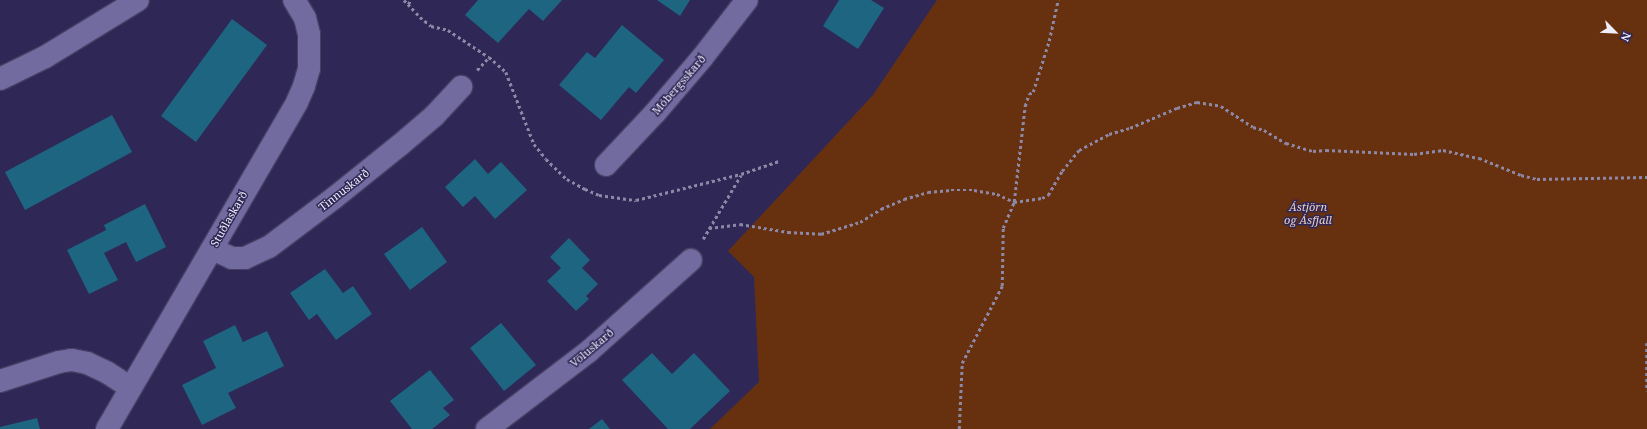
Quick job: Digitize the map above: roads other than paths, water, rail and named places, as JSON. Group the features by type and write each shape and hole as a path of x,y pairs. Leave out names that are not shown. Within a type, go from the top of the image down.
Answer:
{"street":[{"path":"0,79 45,57 138,0"},
{"name":"Stuðlaskarð","path":"107,429 297,102 304,86 309,69 309,34 304,18 294,0"},
{"name":"Móbergsskarð","path":"606,165 660,107 702,58 747,0"},
{"name":"Tinnuskarð","path":"212,249 232,258 245,258 269,247 400,145 434,116 462,87"},
{"name":"Völuskarð","path":"487,429 588,352 690,260"},
{"path":"0,380 59,362 72,360 87,363 108,373 131,388"}],"park label":[{"name":"Ástjörn og Ásfjall","path":"1308,214"}]}
